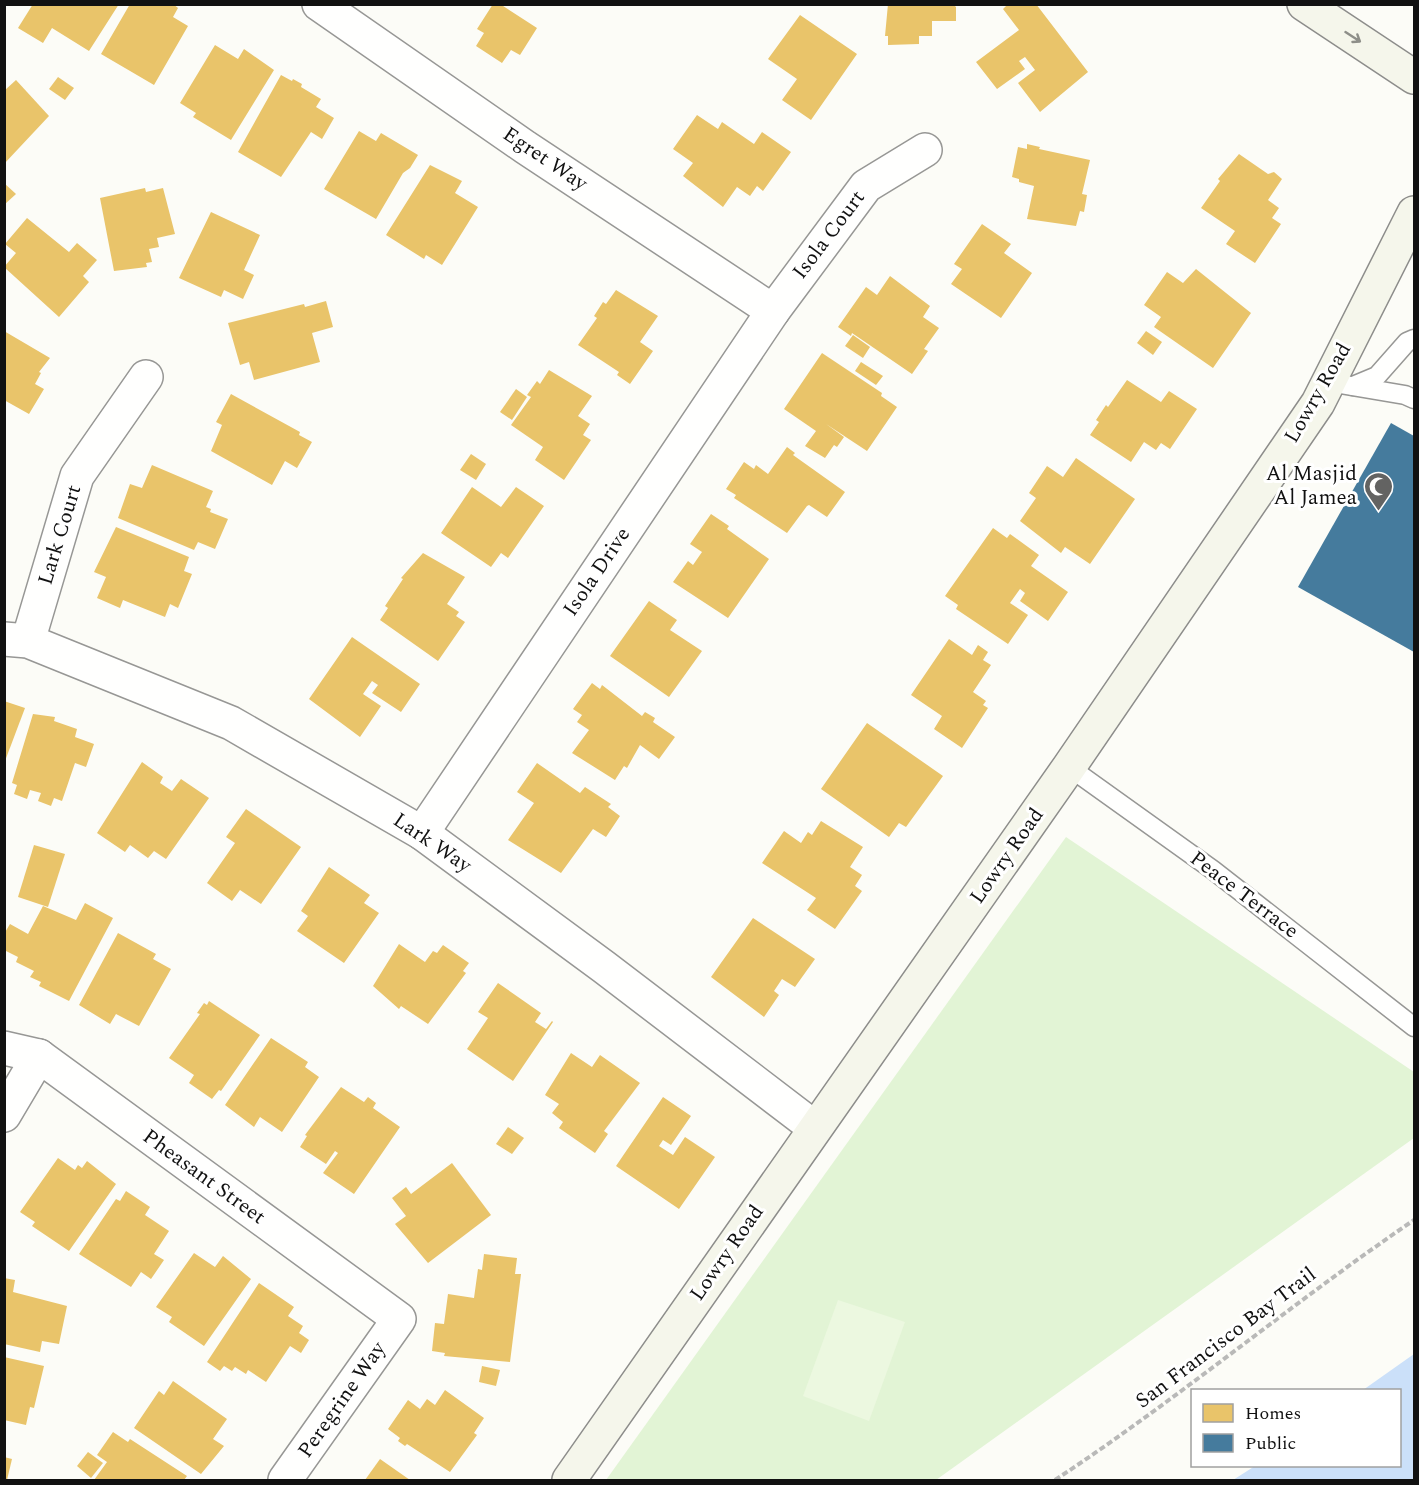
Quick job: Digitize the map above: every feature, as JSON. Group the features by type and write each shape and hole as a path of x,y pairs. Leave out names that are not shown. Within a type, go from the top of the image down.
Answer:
{"street":[{"name":"Egret Way","path":"319,4 525,147 773,311"},
{"path":"1304,4 1414,77"},
{"name":"Isola Court","path":"773,311 866,186 925,150"},
{"name":"Lowry Road","path":"569,1480 1069,768 1318,403 1340,384 1414,213"},
{"name":"Isola Drive","path":"422,833 773,311"},
{"name":"Lark Court","path":"16,640 77,476 146,377"},
{"name":"Lark Way","path":"16,640 231,723 422,833 604,967 815,1128"},
{"name":"Pheasant Street","path":"4,1048 39,1056 399,1319"},
{"path":"4,1115 39,1056"},
{"name":"Peregrine Way","path":"285,1480 399,1319"}],"lane":[{"path":"1340,384 1377,376 1407,342 1414,339"},
{"path":"1340,384 1405,395 1414,399"},
{"name":"Peace Terrace","path":"1069,768 1213,870 1414,1027"}],"path":[{"name":"San Francisco Bay Trail","path":"1055,1480 1101,1450 1324,1283 1414,1220"}],"green space":[{"path":"1066,837 1414,1072 1414,1138 936,1480 606,1480"},
{"path":"838,1300 905,1322 869,1421 803,1396"}],"water":[{"path":"1414,1354 1414,1480 1233,1480 1253,1467 1401,1467 1401,1389 1364,1389"}],"building: Homes":[{"path":"33,4 119,4 89,51 52,28 43,43 18,28"},
{"path":"130,4 173,4 178,8 173,17 188,26 154,85 101,54"},
{"path":"493,4 500,4 537,28 520,55 511,50 502,63 476,46 484,33 477,29"},
{"path":"888,4 953,4 956,7 956,21 932,21 932,36 919,36 919,44 888,45 888,36 885,36"},
{"path":"1008,4 1036,4 1088,72 1040,112 1018,83 1035,70 1025,57 1019,61 1025,69 997,89 976,62 1019,30 1003,9"},
{"path":"800,15 857,54 811,120 782,100 797,79 768,59"},
{"path":"215,45 238,59 244,49 274,70 231,140 193,117 196,113 180,103"},
{"path":"281,75 302,84 301,87 321,99 316,107 334,118 322,139 311,132 281,177 238,152"},
{"path":"58,77 74,88 65,100 49,89"},
{"path":"16,80 49,116 4,164 4,91"},
{"path":"697,115 718,129 722,122 754,144 762,132 791,152 763,191 757,186 750,196 737,187 723,207 683,176 693,163 673,149"},
{"path":"359,131 376,141 381,133 418,155 410,168 403,173 376,219 324,189"},
{"path":"1027,144 1040,147 1039,149 1090,160 1082,194 1087,195 1084,212 1080,211 1076,226 1027,219 1034,186 1019,182 1019,179 1012,177 1018,147 1027,149"},
{"path":"1239,154 1268,174 1274,172 1282,179 1268,200 1279,208 1272,218 1281,224 1255,263 1226,244 1235,231 1201,208 1220,181 1218,179"},
{"path":"430,165 462,181 455,193 478,207 442,265 426,255 424,259 386,235"},
{"path":"4,183 16,194 4,205"},
{"path":"145,188 146,192 163,188 175,234 157,238 159,247 149,249 152,262 146,263 147,267 114,271 100,198"},
{"path":"211,212 260,235 244,270 254,275 243,299 224,290 221,297 179,278"},
{"path":"27,218 69,252 77,243 97,260 83,276 89,282 59,317 4,267 16,253 5,244"},
{"path":"982,224 1011,244 1004,253 1032,273 1001,318 951,284 962,269 954,264"},
{"path":"1196,269 1251,313 1213,368 1154,327 1161,317 1144,305 1167,272 1183,283"},
{"path":"890,276 930,306 923,317 939,328 924,349 928,351 912,374 852,333 851,336 838,327 866,287 877,295"},
{"path":"616,290 658,316 640,342 653,351 630,384 617,375 619,372 578,345 597,318 594,316 603,302 606,304"},
{"path":"326,301 333,327 312,333 320,362 254,380 249,362 240,365 228,323 304,304 305,307"},
{"path":"4,331 50,358 39,372 41,373 35,384 44,389 29,414 4,400"},
{"path":"1146,331 1162,342 1153,355 1137,343"},
{"path":"853,335 870,347 863,358 845,346"},
{"path":"822,353 882,393 881,396 897,407 867,451 826,424 844,437 837,447 834,445 825,458 805,446 816,431 784,409"},
{"path":"861,362 883,376 876,385 855,371"},
{"path":"549,370 592,396 578,416 590,424 583,435 591,440 564,480 535,460 543,447 511,425 531,397 527,395 537,381 540,384"},
{"path":"1127,380 1161,402 1169,391 1197,409 1170,449 1161,443 1156,450 1144,442 1131,462 1090,435 1099,422 1096,420 1106,405 1108,407"},
{"path":"516,389 527,397 512,420 500,412"},
{"path":"231,394 300,432 299,435 312,442 297,468 285,461 272,485 211,451 222,425 216,422"},
{"path":"787,447 795,453 793,455 845,492 827,517 809,505 807,506 787,533 734,498 736,495 726,489 744,462 754,469 756,465 768,474"},
{"path":"471,454 486,464 476,480 460,470"},
{"path":"1076,458 1135,499 1090,564 1065,547 1061,553 1020,521 1036,498 1029,493 1047,466 1063,477"},
{"path":"152,465 213,491 206,507 211,509 210,512 228,519 215,549 198,542 194,550 118,518 130,484 142,488"},
{"path":"472,487 501,507 516,487 544,506 508,558 501,553 491,567 441,533"},
{"path":"711,514 729,526 727,529 769,559 728,618 673,582 688,561 693,565 702,552 690,544"},
{"path":"116,527 189,557 184,571 192,574 178,608 170,604 165,617 123,600 120,608 97,598 106,577 94,572"},
{"path":"993,528 1007,538 1010,534 1039,555 1031,566 1068,592 1048,621 1020,601 1025,593 1020,589 1010,603 1028,615 1008,644 956,609 958,605 945,596"},
{"path":"423,553 465,577 447,604 459,612 456,616 465,622 438,661 380,620 388,608 385,606 403,579 401,578"},
{"path":"649,601 677,620 670,630 702,651 669,697 610,656"},
{"path":"352,637 420,684 401,712 372,693 378,685 372,681 363,694 381,706 360,737 309,699"},
{"path":"949,639 972,655 978,645 988,652 983,660 991,665 973,692 986,701 983,705 988,708 962,748 934,729 942,716 911,695"},
{"path":"592,683 600,689 602,685 642,716 645,712 655,718 653,722 675,737 659,759 640,745 627,768 624,766 615,780 572,753 589,730 577,722 582,715 573,709"},
{"path":"4,701 25,708 5,761 4,761"},
{"path":"33,714 55,717 54,721 77,729 75,737 94,744 86,767 75,763 62,801 54,798 51,806 38,801 41,793 30,790 27,799 14,794 17,785 12,783"},
{"path":"867,723 943,776 906,827 899,823 889,837 821,789"},
{"path":"142,762 163,777 160,783 172,791 181,779 209,798 166,859 154,851 148,858 130,845 125,852 97,833"},
{"path":"537,763 580,793 585,787 611,804 608,807 620,816 606,837 593,829 561,873 508,840 534,803 517,792"},
{"path":"246,809 301,847 261,904 240,890 232,901 207,883 235,843 226,837"},
{"path":"821,821 863,847 850,867 862,875 855,886 862,891 835,929 807,910 816,898 762,863 784,831 801,843 808,832 812,835"},
{"path":"34,845 65,854 48,907 18,897"},
{"path":"329,867 370,895 364,903 379,913 344,963 297,931 308,916 301,911"},
{"path":"85,903 113,918 69,1001 39,986 41,982 30,977 34,971 16,962 18,957 4,950 4,934 10,924 28,934 43,906 76,920"},
{"path":"753,918 815,959 795,987 782,979 774,991 779,995 764,1017 711,977"},
{"path":"118,933 156,954 153,959 171,969 139,1026 116,1014 110,1024 79,1005"},
{"path":"399,944 425,962 433,951 437,953 443,945 469,963 463,971 466,973 428,1024 401,1006 399,1009 373,986"},
{"path":"498,983 541,1013 535,1022 546,1029 553,1022 513,1081 467,1049 488,1018 478,1012"},
{"path":"209,1001 260,1035 221,1091 219,1090 212,1099 189,1083 194,1075 169,1058 200,1014 197,1013 204,1003 207,1005"},
{"path":"271,1038 308,1062 305,1067 319,1077 282,1132 260,1117 254,1127 225,1105"},
{"path":"571,1053 592,1067 600,1055 640,1083 604,1131 608,1134 595,1153 559,1128 563,1122 552,1113 559,1104 545,1095"},
{"path":"341,1087 364,1102 368,1097 376,1103 373,1108 400,1127 354,1194 323,1173 338,1153 335,1151 326,1164 300,1147 307,1136 305,1135"},
{"path":"663,1097 691,1116 671,1145 663,1140 659,1146 673,1155 685,1137 715,1157 679,1209 616,1166"},
{"path":"508,1127 524,1138 512,1154 496,1144"},
{"path":"58,1158 75,1170 78,1165 82,1168 87,1161 116,1184 69,1251 32,1226 35,1222 20,1212"},
{"path":"452,1163 491,1215 428,1263 395,1224 406,1216 392,1198 406,1187 411,1194"},
{"path":"126,1191 150,1207 145,1215 169,1231 154,1254 164,1260 151,1279 141,1272 131,1287 79,1254 116,1199 120,1201"},
{"path":"194,1253 215,1267 223,1256 251,1279 204,1346 169,1322 172,1317 156,1307"},
{"path":"484,1254 517,1258 515,1274 521,1274 510,1362 444,1356 445,1353 432,1351 435,1323 444,1324 448,1294 474,1298 478,1269 482,1270"},
{"path":"4,1278 15,1280 13,1292 67,1306 59,1344 42,1341 40,1352 4,1344"},
{"path":"259,1283 294,1307 288,1316 303,1326 299,1333 309,1340 301,1353 290,1346 266,1382 248,1370 246,1374 235,1367 232,1371 224,1366 220,1371 207,1362"},
{"path":"4,1357 44,1366 34,1408 30,1407 26,1425 4,1420"},
{"path":"482,1366 500,1370 496,1386 479,1382"},
{"path":"173,1381 227,1419 213,1439 224,1446 201,1474 134,1428 159,1391 164,1395"},
{"path":"445,1390 484,1418 474,1433 477,1435 450,1472 407,1444 405,1446 398,1441 400,1438 388,1429 408,1400 420,1409 427,1399 435,1405"},
{"path":"113,1432 128,1442 130,1439 187,1476 184,1480 94,1480 107,1462 97,1455"},
{"path":"88,1452 103,1463 91,1478 77,1466"},
{"path":"4,1457 12,1459 7,1480 4,1480"},
{"path":"380,1459 410,1480 365,1480"}],"building: Public":[{"name":"Al Masjid Al Jamea","path":"1391,423 1414,436 1414,652 1298,587"}],"place":[{"name":"Al Masjid Al Jamea","path":"1378,512"}]}
